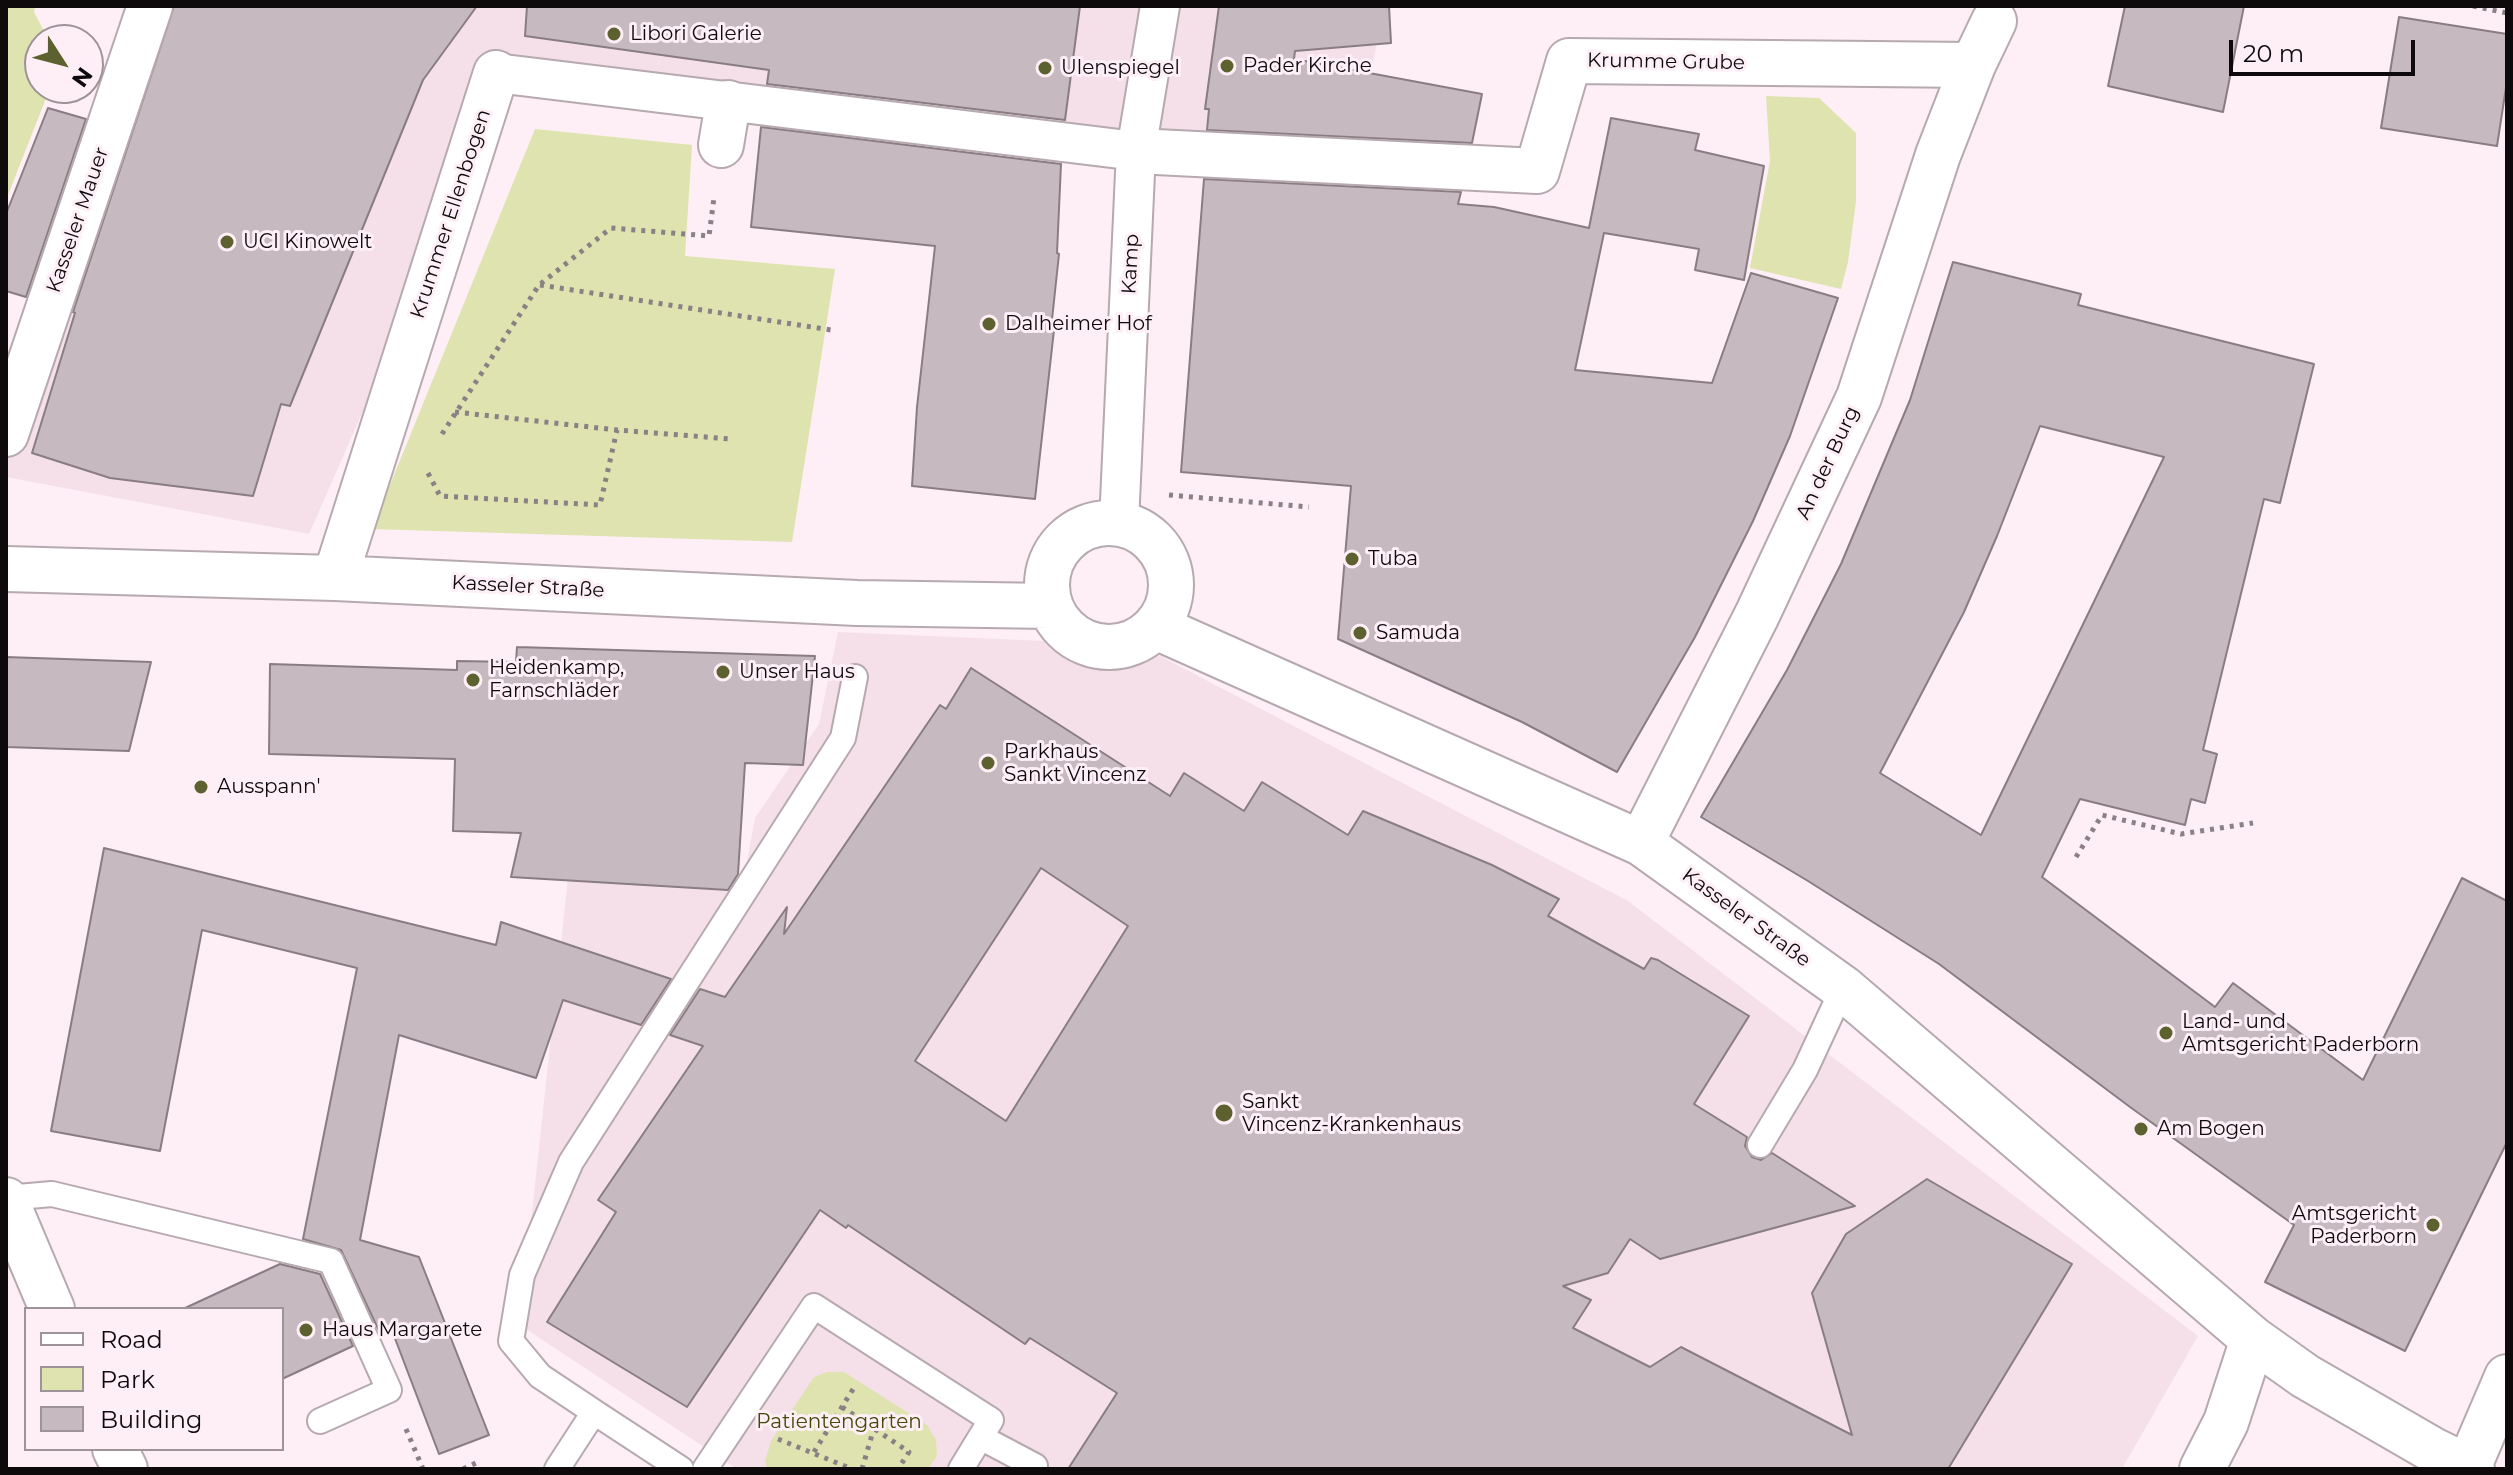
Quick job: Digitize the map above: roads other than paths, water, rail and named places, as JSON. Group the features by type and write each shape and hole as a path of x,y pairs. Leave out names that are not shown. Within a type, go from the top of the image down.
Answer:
{"street":[{"name":"Kasseler Mauer","path":"6,434 150,6"},
{"name":"Kamp","path":"1120,507 1136,151 1160,6"},
{"path":"1973,65 2000,11"},
{"name":"Krumme Grube","path":"1136,151 1537,171 1569,61 1973,65"},
{"name":"An der Burg","path":"1641,843 1757,615 1859,397 1938,155 1973,65"},
{"name":"Krummer Ellenbogen","path":"335,578 496,73 1136,151"},
{"path":"721,145 728,103"},
{"path":"1120,507 1137,530 1153,540 1164,555 1171,573 1172,593 1156,627 1142,639 1125,646 1093,646 1067,632 1050,606 1046,585 1050,564 1061,545 1078,531 1097,523 1120,507"},
{"name":"Kasseler Straße","path":"6,569 335,578 857,603 1050,606"},
{"name":"Kasseler Straße","path":"1156,627 1641,843 1843,988 2253,1339 2305,1376 2470,1468"},
{"path":"6,1199 51,1307"},
{"path":"2202,1469 2226,1422 2253,1339"},
{"path":"2470,1468 2507,1377"},
{"path":"116,1451 125,1469"}],"lane":[{"path":"681,1469 540,1376 511,1341 522,1275 571,1162 843,738 855,677"},
{"path":"1760,1145 1805,1070 1843,988"},
{"path":"6,1199 52,1194 331,1261 389,1390 320,1421"},
{"path":"705,1469 814,1306 991,1420 961,1469"},
{"path":"557,1469 594,1412"},
{"path":"982,1438 1035,1466"}],"place":[{"name":"Libori Galerie","path":"614,34"},
{"name":"Pader Kirche","path":"1227,66"},
{"name":"Ulenspiegel","path":"1045,68"},
{"name":"UCI Kinowelt","path":"227,242"},
{"name":"Dalheimer Hof","path":"989,324"},
{"name":"Tuba","path":"1352,559"},
{"name":"Samuda","path":"1360,633"},
{"name":"Unser Haus","path":"723,672"},
{"name":"Heidenkamp, Farnschläder","path":"473,680"},
{"name":"Parkhaus Sankt Vincenz","path":"988,763"},
{"name":"Ausspann'","path":"201,787"},
{"name":"Land- und Amtsgericht Paderborn","path":"2166,1033"},
{"name":"Sankt Vincenz-Krankenhaus","path":"1224,1113"},
{"name":"Am Bogen","path":"2141,1129"},
{"name":"Amtsgericht Paderborn","path":"2433,1225"},
{"name":"Haus Margarete","path":"306,1330"}],"park label":[{"name":"Patientengarten","path":"839,1422"}]}
